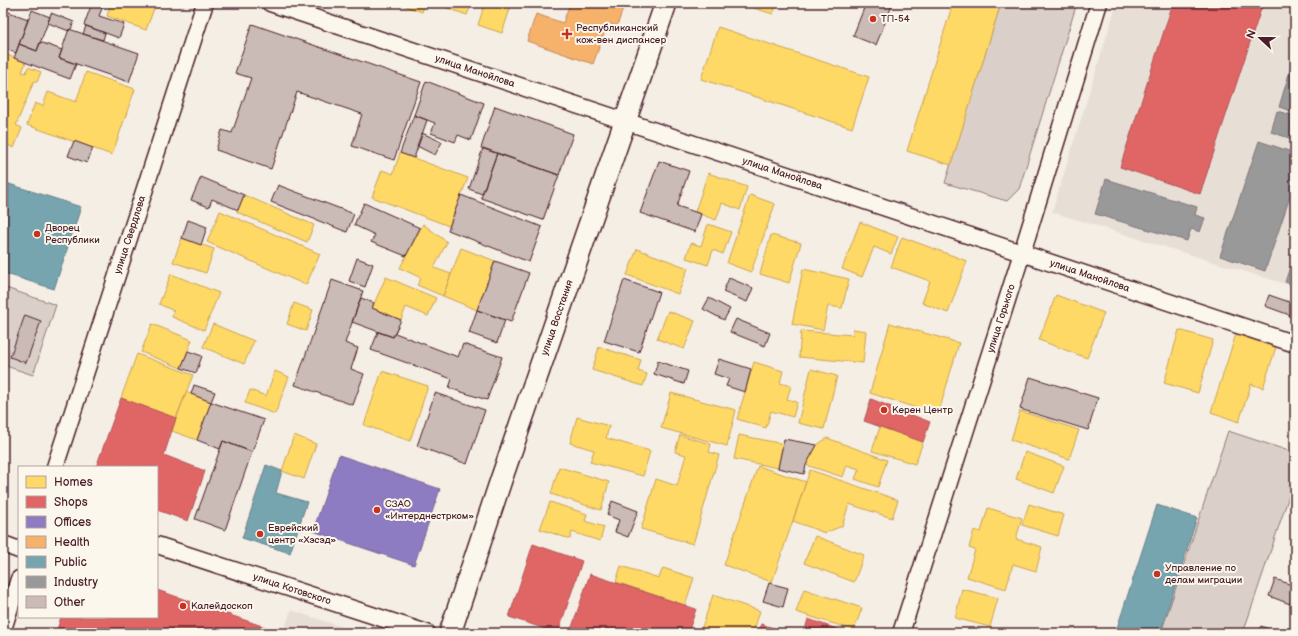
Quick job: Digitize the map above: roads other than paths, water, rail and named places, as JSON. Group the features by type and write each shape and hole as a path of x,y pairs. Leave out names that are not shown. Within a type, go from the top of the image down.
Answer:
{"street":[{"name":"улица Свердлова","path":"55,466 205,3"},
{"name":"улица Манойлова","path":"270,3 1295,344"},
{"name":"улица Восстания","path":"450,633 506,465 666,3"},
{"name":"улица Горького","path":"901,633 1022,253 1099,3"},
{"path":"3,544 18,550"},
{"name":"улица Котовского","path":"158,545 427,633"},
{"path":"3,629 18,582"}],"place":[{"name":"ТП-54","path":"873,19"},
{"name":"Республиканский кож-вен диспансер","path":"567,34"},
{"name":"Дворец Республики","path":"37,234"},
{"name":"Керен Центр","path":"884,410"},
{"name":"СЗАО «Интерднестрком»","path":"377,510"},
{"name":"Еврейский центр «Хэсэд»","path":"260,534"},
{"name":"Управление по делам миграции","path":"1157,574"},
{"name":"Калейдоскоп","path":"183,606"}]}
